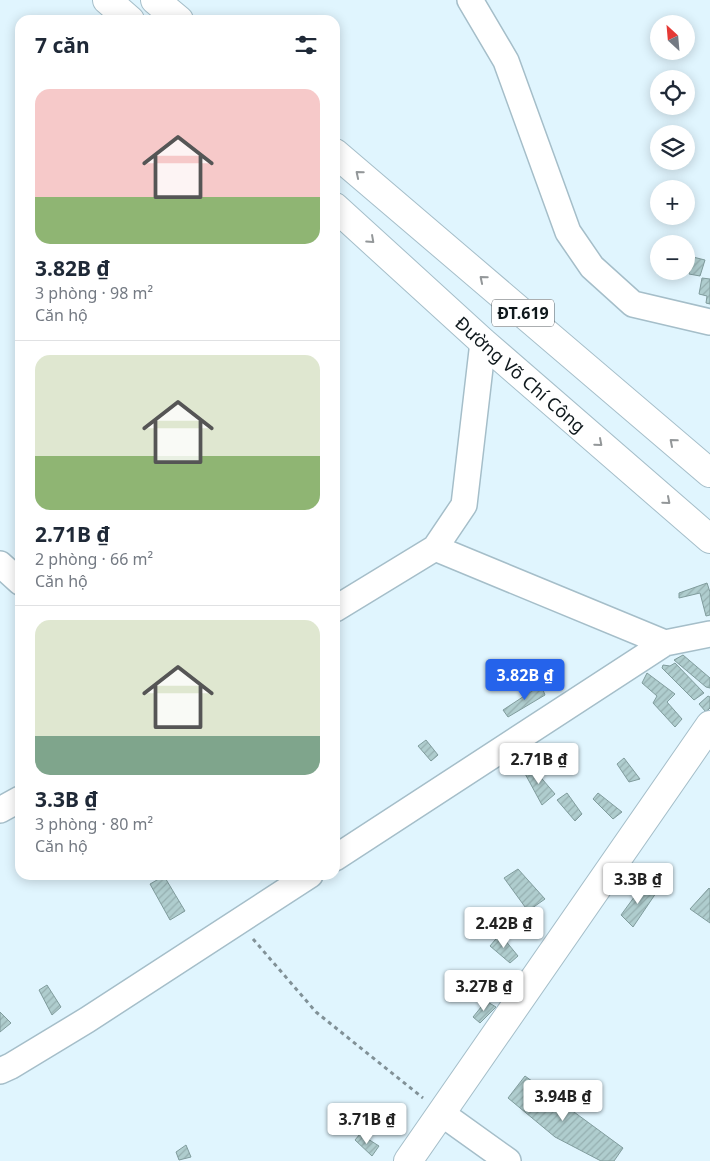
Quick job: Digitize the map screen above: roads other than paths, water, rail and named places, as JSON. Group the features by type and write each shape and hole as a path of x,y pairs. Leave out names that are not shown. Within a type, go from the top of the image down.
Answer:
{"main road":[{"path":"107,0 124,15"},
{"path":"155,0 173,15"},
{"name":"ĐT.619","path":"340,157 710,473"},
{"name":"Đường Võ Chí Công","path":"340,212 483,342 710,539"},
{"path":"408,1161 710,725"}],"street":[{"path":"470,0 506,61 568,232 592,267 633,304 710,322"},
{"path":"340,607 435,548 464,505 483,342"},
{"path":"435,548 664,643"},
{"path":"0,564 15,578"},
{"path":"340,855 664,643 710,634"},
{"path":"0,810 15,802"},
{"path":"0,1070 11,1066 87,1020 302,880"},
{"path":"441,1113 508,1161"}]}
